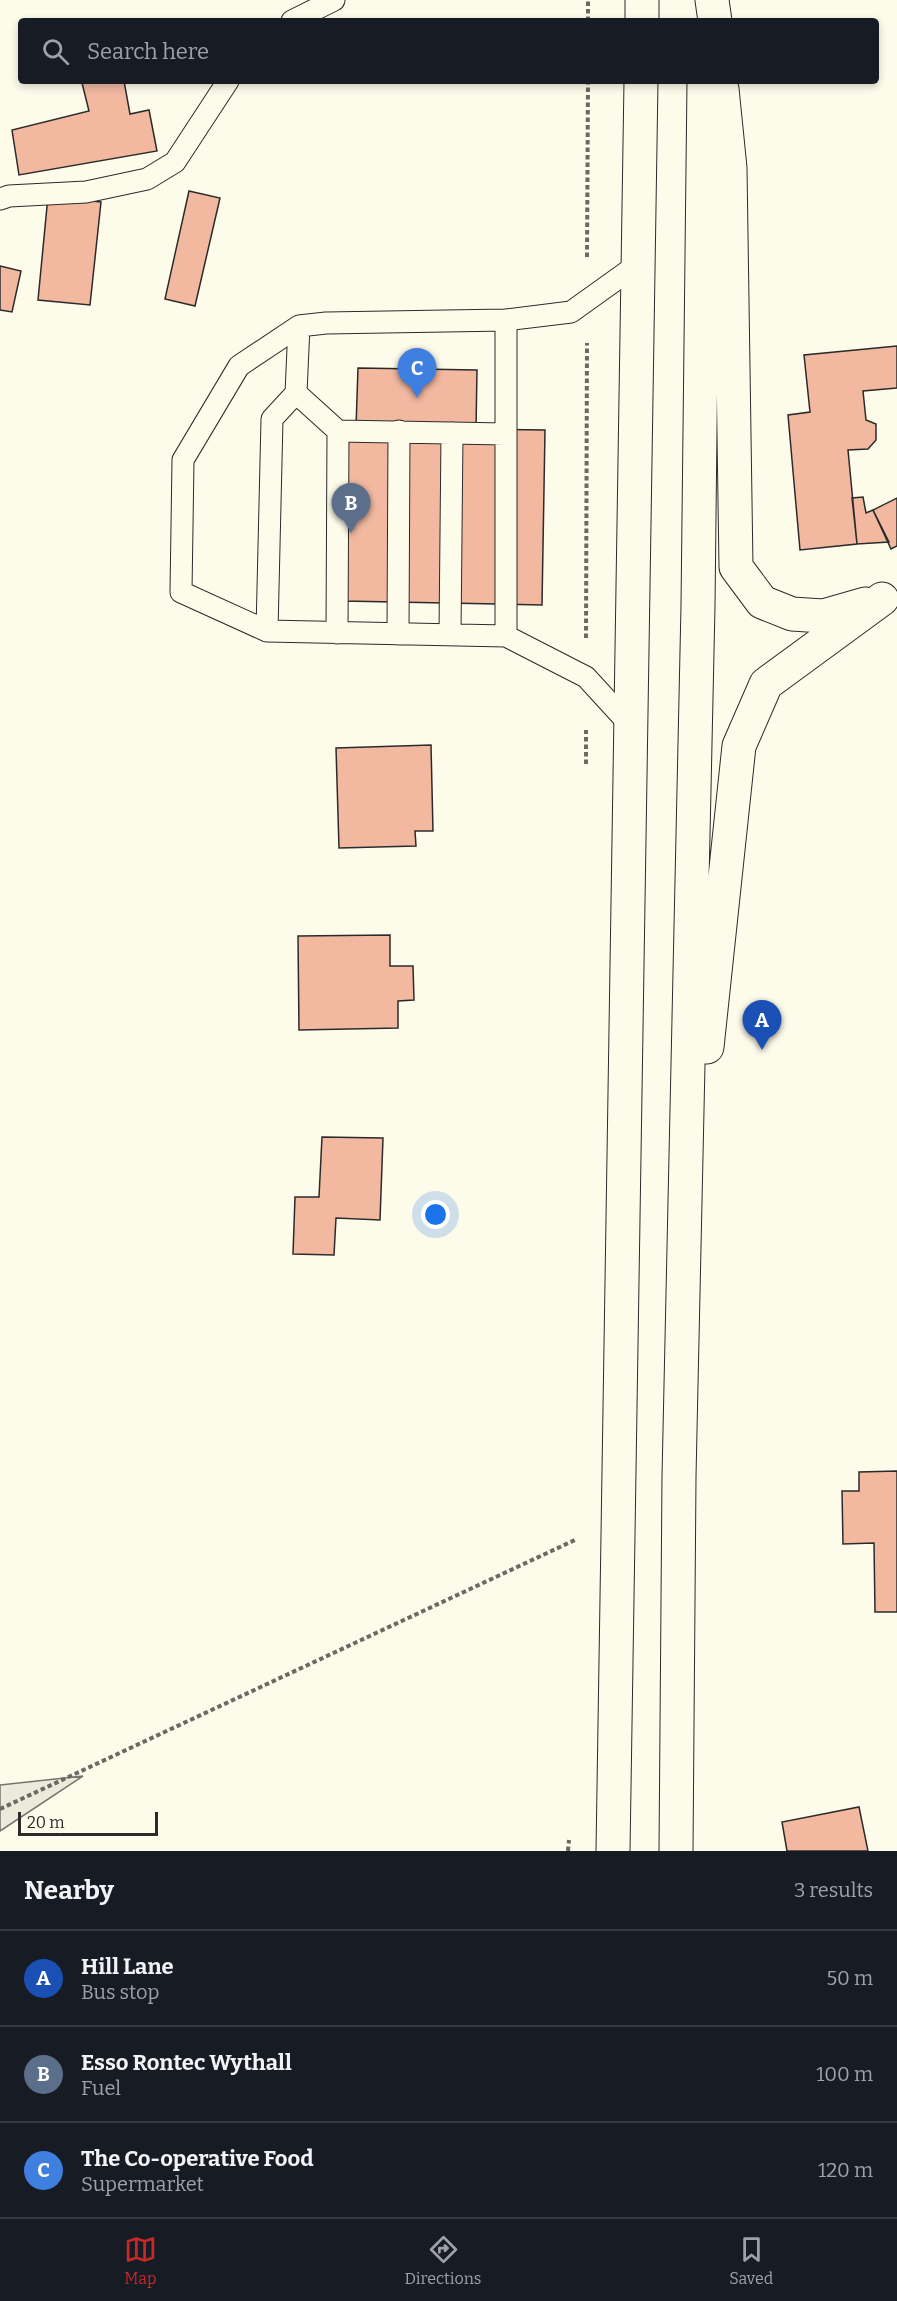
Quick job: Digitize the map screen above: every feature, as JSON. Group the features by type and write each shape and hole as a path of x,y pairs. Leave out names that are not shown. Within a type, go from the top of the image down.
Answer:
{"highway":[{"path":"642,0 642,18"},
{"path":"705,0 705,18"},
{"path":"712,0 715,18"},
{"path":"613,1851 641,84"},
{"path":"676,1851 682,1286 698,618 704,84"},
{"path":"682,1286 739,746 766,684 882,599 823,616 792,614 762,602 736,567 730,168 721,84"}],"lane":[{"path":"298,18 334,0"},
{"path":"0,199 9,196 86,192 147,179 175,162 226,84"},
{"path":"630,725 586,676 506,636 267,631 181,592 183,460 239,366 298,326 326,323 506,320 571,312 638,264"},
{"path":"506,320 506,636"},
{"path":"267,631 272,419 296,393 298,326"},
{"path":"296,393 338,431 506,434"},
{"path":"337,633 338,431"},
{"path":"399,431 399,634"},
{"path":"450,635 452,433"}],"path":[{"path":"588,0 588,18"},
{"path":"0,1809 618,1520"}],"shaded area":[{"path":"83,1776 0,1831 0,1785"}],"building":[{"path":"82,84 125,84 130,114 149,110 157,151 19,175 12,130 89,111"},
{"path":"189,191 220,198 195,306 165,299"},
{"path":"48,196 101,202 90,305 38,300"},
{"path":"0,266 21,271 12,312 0,310"},
{"path":"897,346 897,388 863,391 866,420 876,424 876,440 868,449 848,450 857,544 800,550 788,415 810,412 804,355"},
{"path":"358,368 477,370 476,428 356,427"},
{"path":"346,427 545,430 542,605 343,601"},
{"path":"863,497 866,513 873,510 889,542 857,544 852,498"},
{"path":"897,498 897,546 891,549 873,510"},
{"path":"431,745 433,831 415,831 416,846 339,848 336,748"},
{"path":"390,935 390,966 413,966 414,1000 398,1001 398,1028 299,1030 298,936"},
{"path":"322,1137 383,1138 380,1220 336,1218 334,1255 293,1254 295,1197 319,1197"},
{"path":"897,1471 897,1612 875,1612 874,1543 843,1544 842,1491 859,1491 859,1472"},
{"path":"859,1807 868,1851 787,1851 782,1822"}],"place":[{"name":"The Co-operative Food","path":"417,398"},
{"name":"Esso Rontec Wythall","path":"351,533"},
{"name":"Hill Lane","path":"762,1050"}]}
